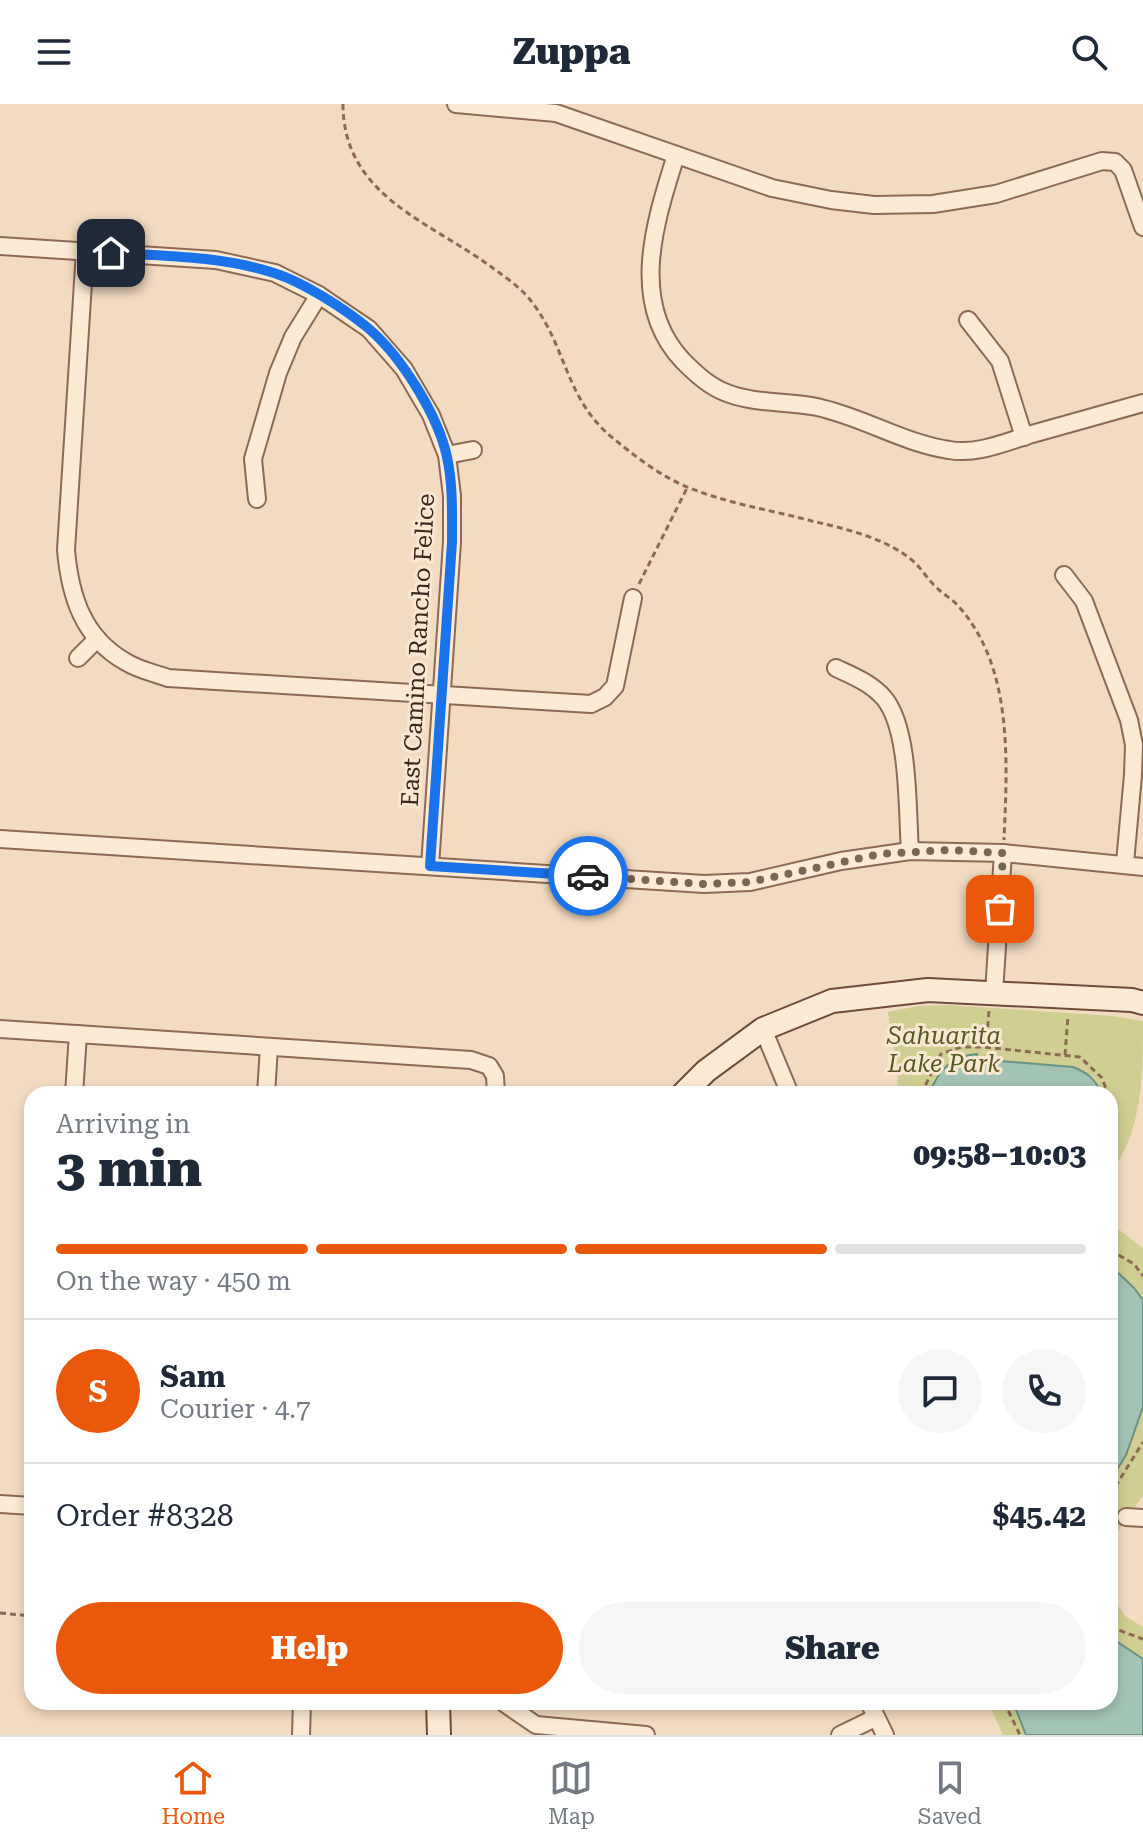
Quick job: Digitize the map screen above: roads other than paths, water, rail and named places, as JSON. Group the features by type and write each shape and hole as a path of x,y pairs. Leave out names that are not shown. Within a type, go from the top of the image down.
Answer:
{"street":[{"path":"456,104 556,113 772,188 874,205 933,204 996,194 1102,161 1115,162 1123,170 1143,227"},
{"path":"676,155 662,200 651,254 649,290 672,350 698,377 727,393 857,417 923,445 953,451 985,449 1143,403"},
{"name":"East Camino Rancho Felice","path":"0,246 216,260 275,273 319,295 369,329 404,369 431,415 447,455 452,496 452,542 430,866"},
{"path":"85,251 66,550 68,578 77,611 97,639 126,662 168,678 591,704 605,697 615,686 633,598"},
{"path":"257,499 253,459 278,373 293,337 319,295"},
{"path":"968,320 1000,361 1024,437"},
{"path":"447,455 473,450"},
{"path":"1064,575 1084,601 1131,733 1133,775 1125,863"},
{"path":"78,658 97,639"},
{"path":"836,668 866,682 885,699 898,727 910,851"},
{"path":"0,839 704,884 750,882 841,861 910,851 1003,853 1143,867"},
{"path":"992,993 1003,853"},
{"path":"691,1086 706,1071 763,1029 832,1001 928,990 1143,1003"},
{"path":"0,1029 471,1060 489,1066 495,1076 496,1086"},
{"path":"763,1029 787,1086"},
{"path":"75,1086 78,1034"},
{"path":"267,1086 269,1047"},
{"path":"0,1504 24,1506"},
{"path":"301,1735 302,1710"},
{"path":"438,1710 439,1735"},
{"path":"514,1710 536,1725 646,1735"},
{"path":"840,1735 872,1710 885,1735"}],"park label":[{"name":"Sahuarita Lake Park","path":"944,1050"}]}
